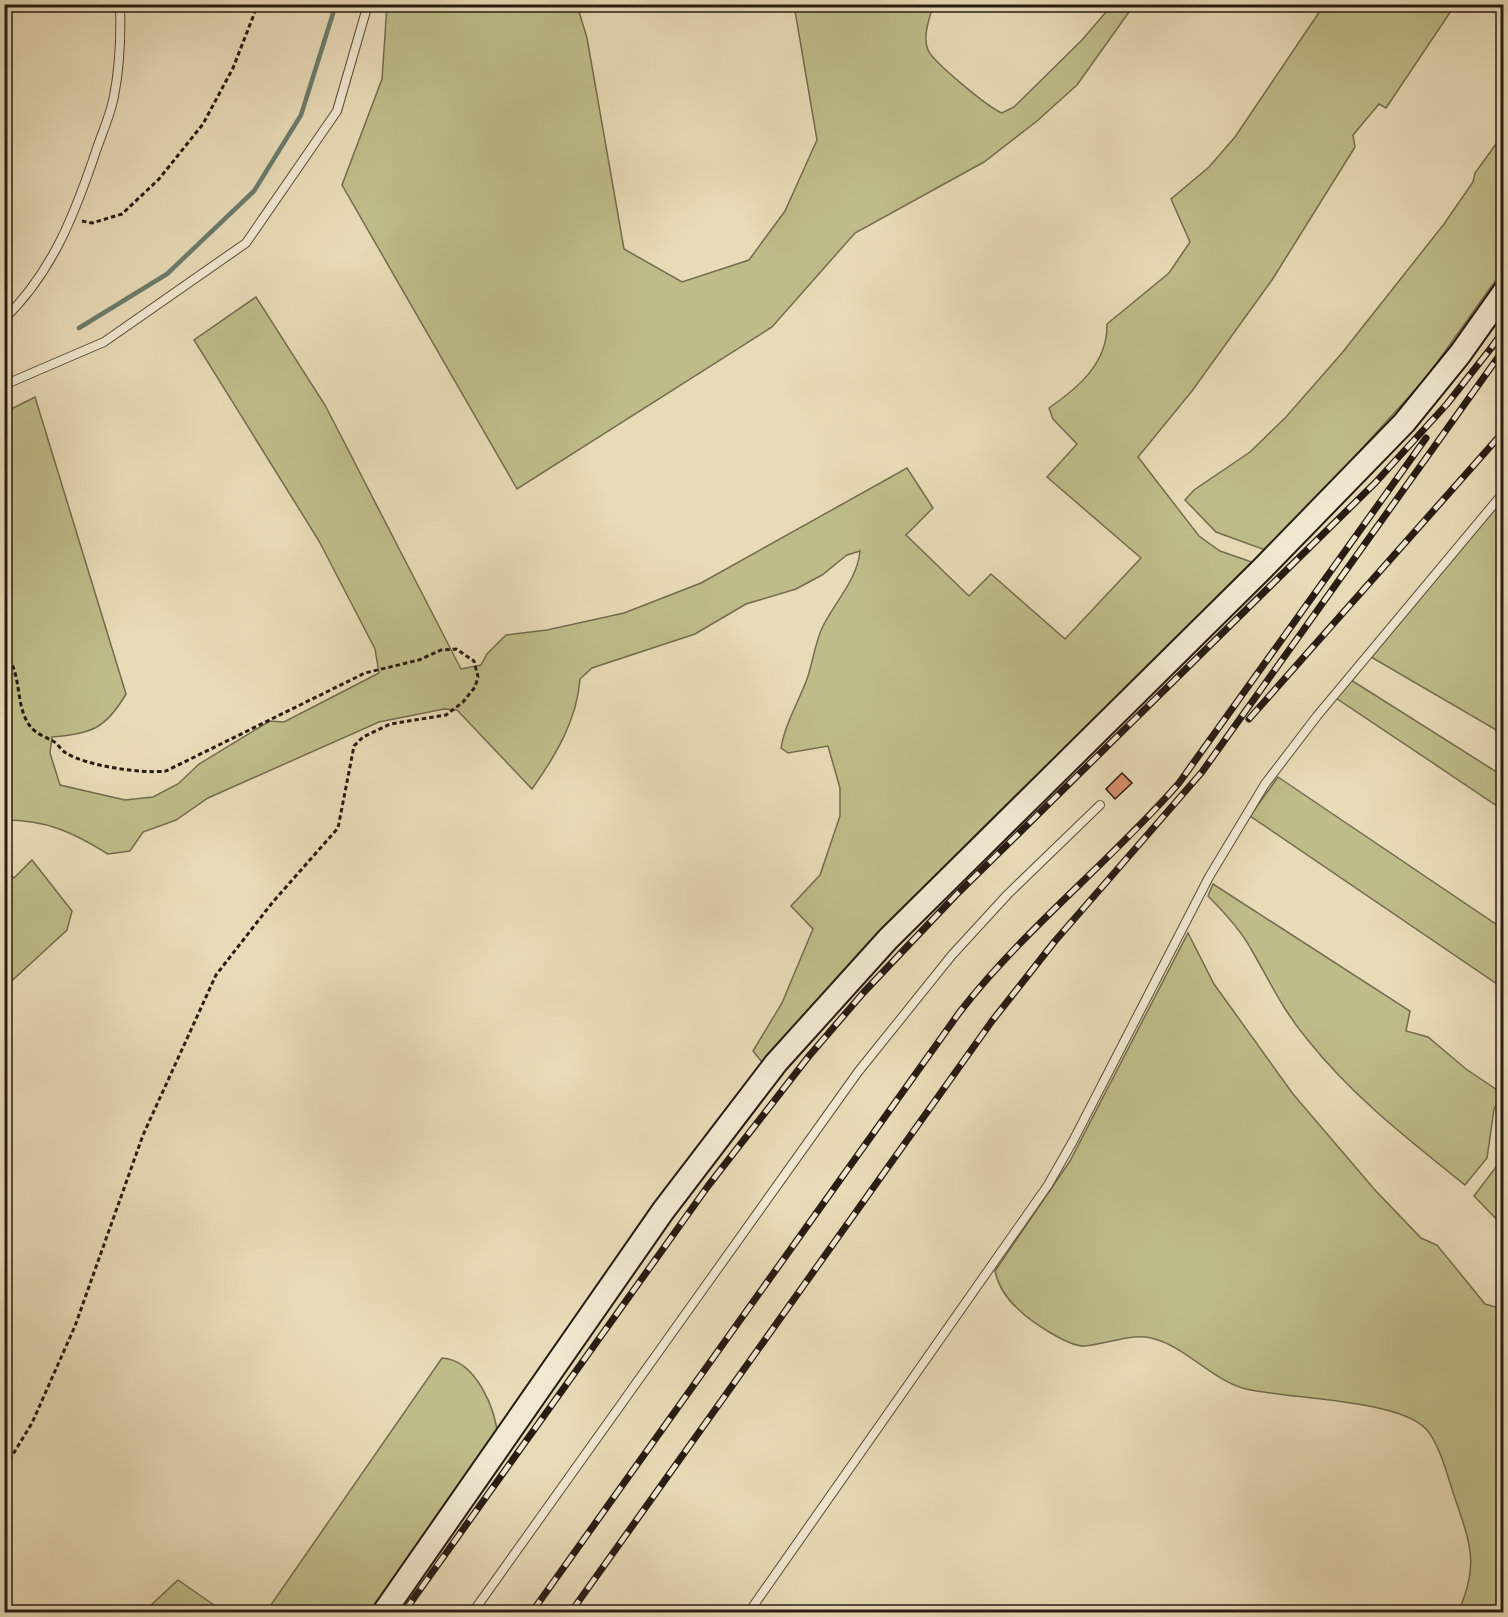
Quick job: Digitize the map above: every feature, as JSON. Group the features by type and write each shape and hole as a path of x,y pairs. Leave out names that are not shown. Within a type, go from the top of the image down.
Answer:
{"main road":[{"path":"384,1612 663,1211 783,1054 888,939 1368,461 1432,389 1503,292"}],"lane":[{"path":"4,319 50,263 72,219 114,97 121,32 120,4"},
{"path":"4,385 104,342 246,243 337,111 368,4"},
{"path":"749,1612 1048,1185 1084,1121 1209,877 1265,784 1317,716 1503,492"},
{"path":"473,1612 858,1072 901,1016 1008,894 1100,805"}],"path":[{"path":"72,219 92,223 122,214 159,179 203,124 233,68 258,4"},
{"path":"4,653 12,661 18,691 30,726 56,742 67,754 114,768 147,773 165,771 365,673 419,660 441,650 456,648 474,660 478,677 476,687 463,702 446,715 390,724 363,737 354,746 338,828 272,903 216,975 143,1135 75,1326 40,1408 4,1469"}],"shaded area":[{"path":"387,5 577,5 587,38 624,249 682,282 749,260 785,211 817,140 794,5 933,5 926,33 928,50 962,84 1002,113 1014,107 1082,40 1112,5 1134,5 1077,85 1037,121 984,162 855,233 772,327 517,489 342,185 382,79"},
{"path":"1324,5 1455,5 1386,108 1379,104 1353,135 1355,147 1272,280 1192,391 1138,457 1199,536 1220,551 1252,562 862,952 762,1062 753,1051 782,1003 813,929 791,906 820,875 840,816 840,788 828,746 788,753 781,748 807,679 820,632 851,580 860,551 847,555 822,575 796,589 746,604 695,634 592,668 580,679 575,709 564,737 532,789 457,710 444,709 379,722 208,798 176,820 143,832 130,851 108,854 83,839 47,825 5,820 5,412 35,397 126,694 111,715 96,728 77,734 52,737 50,753 60,785 125,800 153,797 178,784 199,764 270,721 284,722 379,673 375,649 319,541 194,340 256,297 325,405 461,669 481,665 487,654 506,635 547,630 624,613 701,583 907,468 933,508 906,535 969,596 991,574 1065,639 1141,558 1047,477 1077,444 1053,419 1049,408 1080,383 1097,362 1106,338 1107,324 1169,273 1190,242 1171,199 1209,167 1235,137"},
{"path":"1503,134 1503,270 1426,378 1305,511 1265,550 1216,532 1185,500 1194,490 1250,452 1286,417 1342,353 1444,224 1473,182 1475,173"},
{"path":"1503,499 1503,734 1371,657 1445,564"},
{"path":"1351,680 1503,776 1503,810 1336,698"},
{"path":"1278,777 1503,929 1503,988 1250,816"},
{"path":"32,860 72,911 67,930 5,987 5,869 14,878"},
{"path":"1213,884 1410,1011 1406,1031 1428,1037 1466,1069 1503,1094 1494,1109 1487,1158 1465,1185 1402,1134 1324,1060 1284,1007 1242,935 1208,896"},
{"path":"1188,933 1214,984 1293,1094 1375,1190 1421,1238 1437,1245 1485,1304 1503,1309 1503,1612 1458,1612 1470,1571 1471,1558 1466,1533 1436,1445 1426,1429 1412,1419 1368,1406 1265,1392 1233,1385 1176,1348 1151,1338 1134,1337 1084,1346 1068,1342 1024,1314 1010,1301 998,1281 995,1271 1070,1161"},
{"path":"1499,1163 1503,1166 1503,1226 1474,1196"},
{"path":"442,1358 465,1367 482,1388 493,1414 498,1439 377,1612 266,1612"},
{"path":"178,1580 224,1612 155,1612 149,1607"}],"building":[{"path":"1122,773 1132,783 1115,799 1106,789"}],"waterway":[{"path":"79,328 167,274 254,191 301,115 336,4"}],"railway":[{"path":"1491,348 1504,330"},
{"path":"404,1612 708,1186 809,1056 864,992 956,895 1375,483 1447,404 1495,343"},
{"path":"571,1612 992,1021 1055,941 1202,772 1504,349"},
{"path":"1249,719 1504,431"},
{"path":"532,1612 959,1013 1011,953 1179,783 1426,438"}]}
